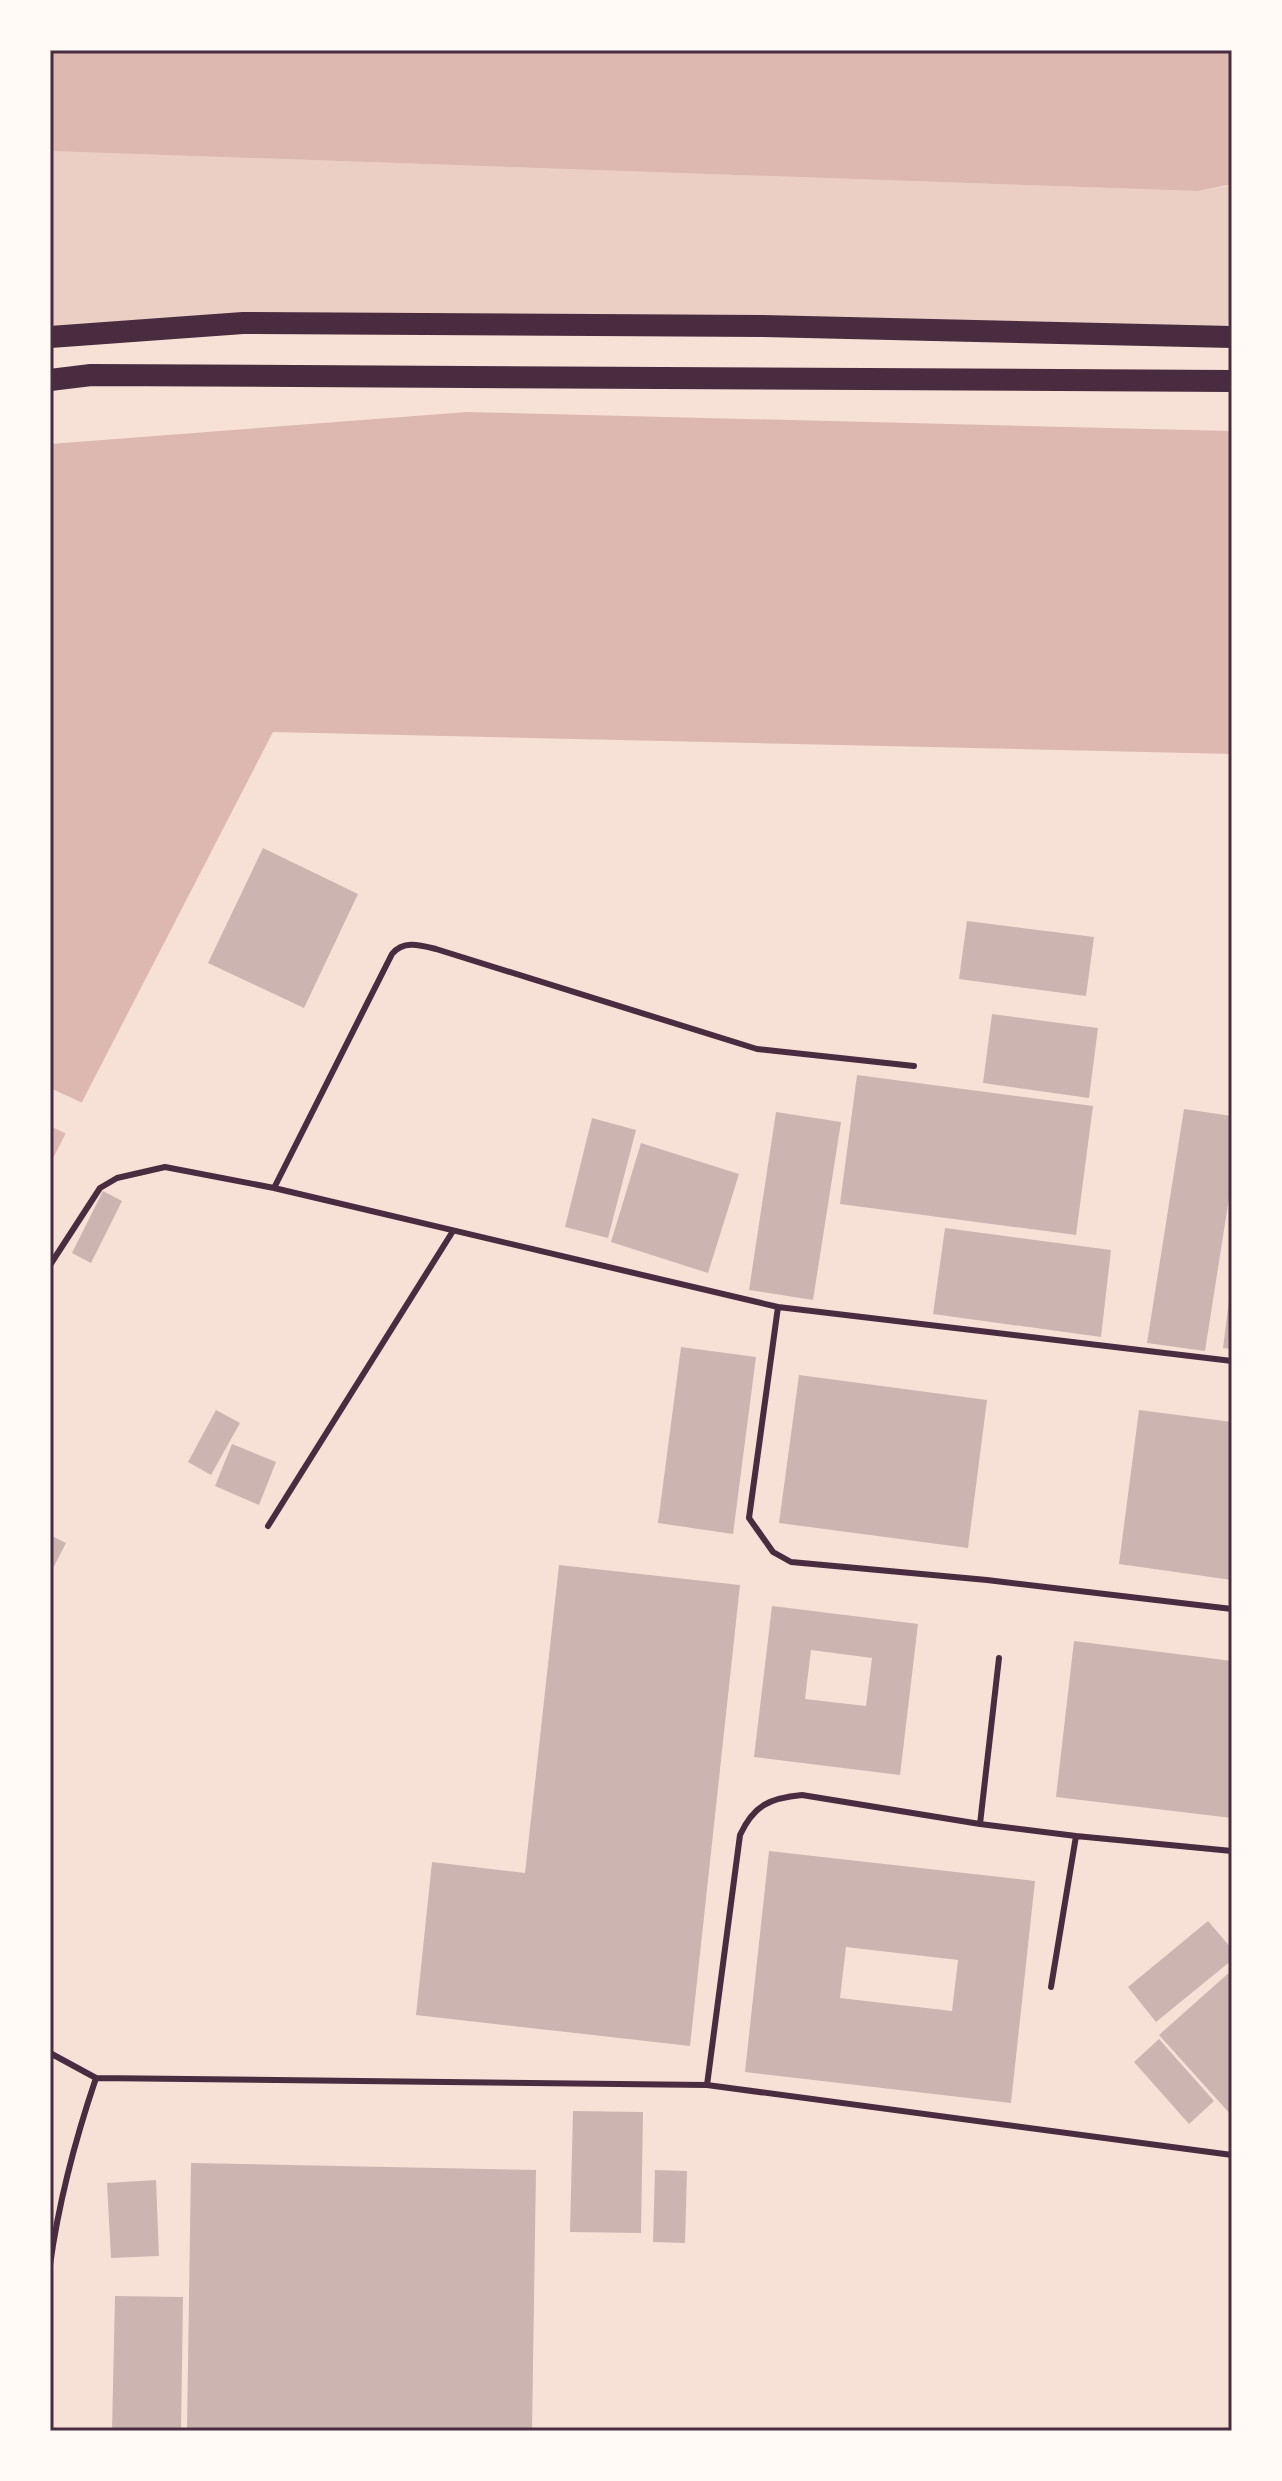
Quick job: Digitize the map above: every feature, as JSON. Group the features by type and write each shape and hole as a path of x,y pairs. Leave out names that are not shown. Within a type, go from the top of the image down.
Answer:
{"highway":[{"path":"50,337 258,323 763,326 1232,337"},
{"path":"50,380 91,375 1232,381"}],"lane":[{"path":"274,1188 397,948 409,945 436,949 757,1049 914,1066"},
{"path":"50,1265 100,1188 117,1178 165,1167 274,1188 778,1307 1232,1361"},
{"path":"268,1526 453,1231"},
{"path":"778,1307 749,1518 773,1552 791,1562 987,1580 1232,1609"},
{"path":"980,1824 999,1658"},
{"path":"707,2085 740,1835 749,1816 763,1803 776,1797 802,1795 980,1824 1232,1851"},
{"path":"1051,1987 1076,1836"},
{"path":"50,2053 96,2078 707,2085 1232,2155"},
{"path":"50,2265 57,2214 75,2140 96,2078"}],"shaded area":[{"path":"50,50 1232,50 1232,184 1198,191 50,151"},
{"path":"50,151 1198,191 1232,185 1232,306 1224,336 400,324 50,337"},
{"path":"467,412 1232,431 1232,754 273,732 50,1164 50,444"}],"pier":[{"path":"50,1088 85,1104 69,1135 50,1126"}],"building":[{"path":"263,848 358,894 304,1008 208,963"},
{"path":"967,921 1094,937 1086,996 959,979"},
{"path":"992,1014 1098,1028 1089,1098 983,1083"},
{"path":"857,1075 1093,1106 1076,1235 840,1204"},
{"path":"1184,1109 1232,1116 1232,1179 1205,1351 1147,1343"},
{"path":"776,1112 841,1122 813,1300 749,1290"},
{"path":"592,1118 636,1130 608,1238 565,1227"},
{"path":"641,1143 739,1174 708,1273 611,1242"},
{"path":"103,1191 122,1201 91,1263 72,1253"},
{"path":"945,1228 1111,1250 1101,1337 933,1314"},
{"path":"1232,1293 1232,1349 1223,1348"},
{"path":"681,1347 756,1357 733,1534 658,1523"},
{"path":"799,1375 987,1400 968,1548 779,1523"},
{"path":"216,1410 240,1423 211,1475 188,1462"},
{"path":"1139,1410 1232,1422 1232,1580 1119,1564"},
{"path":"232,1444 276,1462 259,1505 215,1486"},
{"path":"50,1535 66,1543 50,1574"},
{"path":"559,1565 740,1585 690,2046 416,2015 432,1862 525,1873"},
{"path":"772,1606 918,1624 900,1775 754,1757","holes":["811,1650 872,1658 866,1706 805,1699"]},
{"path":"1074,1641 1232,1661 1232,1818 1056,1797"},
{"path":"769,1851 1035,1881 1011,2103 745,2072","holes":["846,1947 958,1960 952,2011 840,1998"]},
{"path":"1208,1921 1232,1949 1232,1960 1156,2022 1128,1987"},
{"path":"1232,1970 1232,2116 1159,2035"},
{"path":"1159,2039 1214,2101 1189,2124 1134,2062"},
{"path":"573,2111 643,2112 641,2233 570,2232"},
{"path":"191,2163 536,2170 532,2431 187,2431"},
{"path":"655,2170 687,2171 685,2243 653,2242"},
{"path":"156,2180 159,2256 111,2258 107,2183"},
{"path":"115,2296 183,2297 181,2431 112,2431"}]}
